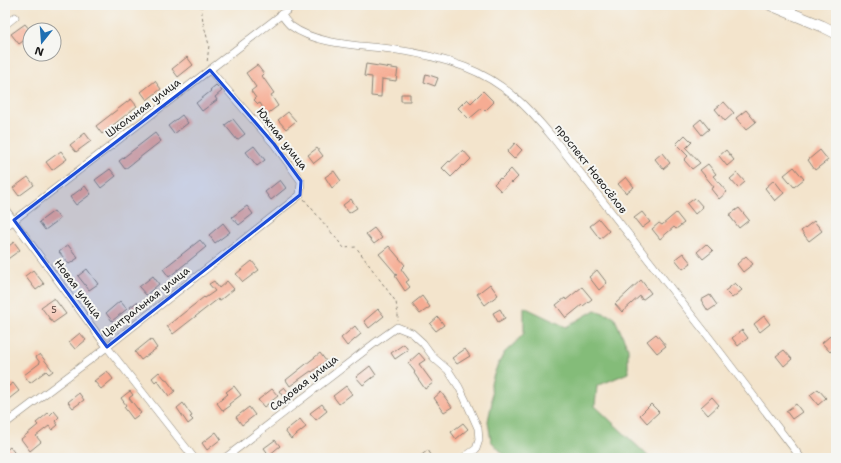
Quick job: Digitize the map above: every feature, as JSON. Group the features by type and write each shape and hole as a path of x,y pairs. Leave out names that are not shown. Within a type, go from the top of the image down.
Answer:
{"highway":[{"path":"771,5 789,11 836,33"}],"street":[{"name":"Школьная улица","path":"5,227 294,5"},
{"name":"проспект Новосёлов","path":"282,14 290,25 315,38 357,46 397,50 444,60 483,75 513,94 526,106 554,139 801,458"},
{"path":"5,25 15,18"},
{"name":"Южная улица","path":"210,70 274,144 300,181 300,195"},
{"name":"Центральная улица","path":"5,424 300,195"},
{"name":"Новая улица","path":"5,208 107,346 194,458"},
{"path":"397,327 412,333 423,343 434,358 448,370 459,387 478,428 479,440 476,449 464,458"},
{"name":"Садовая улица","path":"225,458 397,327"}],"path":[{"path":"201,5 203,22 209,45 207,63 210,70"},
{"path":"300,195 344,248 356,247 396,302 398,316 397,327"}],"highlighted area":[{"path":"210,70 274,144 301,181 300,195 107,347 14,220"}],"green space":[{"path":"524,307 566,327 595,310 614,317 628,348 628,373 597,386 595,406 650,458 507,458 491,441 488,421 492,402 491,383 504,353 524,333"}],"building":[{"path":"22,26 22,42 19,44 11,34"},
{"path":"187,57 193,65 178,77 172,69"},
{"path":"366,64 398,69 396,81 382,79 381,97 371,96 372,77 364,76"},
{"path":"257,65 264,74 262,76 274,93 271,95 278,106 267,114 260,103 258,104 254,100 256,98 251,91 256,87 246,73"},
{"path":"426,74 438,78 435,86 424,82"},
{"path":"155,81 161,89 147,100 141,92"},
{"path":"216,85 222,91 215,97 217,100 202,111 196,103"},
{"path":"483,91 494,102 485,111 482,108 469,119 458,108 467,99 471,103"},
{"path":"401,94 410,94 410,101 401,101"},
{"path":"131,99 137,106 102,134 96,126"},
{"path":"724,102 734,113 725,121 715,109"},
{"path":"746,110 756,122 746,130 736,118"},
{"path":"288,112 296,121 286,129 278,120"},
{"path":"182,115 188,123 174,134 168,126"},
{"path":"233,119 245,134 237,140 225,125"},
{"path":"701,119 709,129 702,135 694,125"},
{"path":"85,133 91,141 76,152 70,145"},
{"path":"155,133 161,141 125,169 119,161"},
{"path":"685,135 692,142 686,148 700,163 692,169 684,160 688,156 676,144"},
{"path":"515,143 522,150 514,159 507,152"},
{"path":"254,146 265,160 257,166 246,152"},
{"path":"317,148 323,156 314,163 308,155"},
{"path":"463,150 471,159 451,177 442,168"},
{"path":"726,150 734,160 727,166 719,156"},
{"path":"820,150 828,160 815,170 808,160"},
{"path":"61,151 67,159 52,170 46,162"},
{"path":"662,153 670,163 663,169 655,159"},
{"path":"708,164 716,174 713,176 727,192 719,199 711,189 714,187 700,170"},
{"path":"794,167 804,179 794,187 784,175"},
{"path":"110,169 116,176 101,188 95,180"},
{"path":"511,169 518,177 501,191 494,184"},
{"path":"334,171 341,181 332,188 325,177"},
{"path":"737,173 745,182 738,188 730,179"},
{"path":"28,177 34,185 19,196 13,188"},
{"path":"626,177 634,187 626,193 618,184"},
{"path":"280,180 286,188 271,200 265,192"},
{"path":"774,180 784,193 775,201 765,188"},
{"path":"85,186 91,194 76,205 70,197"},
{"path":"695,198 703,207 695,214 687,204"},
{"path":"351,199 357,208 349,213 343,205"},
{"path":"247,206 253,214 239,225 232,217"},
{"path":"739,208 749,220 739,228 729,215"},
{"path":"54,211 60,219 45,230 39,222"},
{"path":"642,212 650,222 642,228 634,218"},
{"path":"676,213 684,223 676,229 674,227 660,239 652,229 659,223 662,225"},
{"path":"599,219 609,231 600,239 590,226"},
{"path":"814,221 822,231 809,241 801,231"},
{"path":"223,223 230,232 215,243 209,235"},
{"path":"374,228 382,238 374,244 366,234"},
{"path":"200,240 206,247 169,277 163,269"},
{"path":"14,242 20,250 5,261 5,249"},
{"path":"706,244 713,251 703,259 697,252"},
{"path":"68,245 78,258 69,264 59,252"},
{"path":"389,246 405,265 401,269 409,280 406,282 410,287 405,291 395,276 397,275 379,254"},
{"path":"683,253 691,263 683,269 675,259"},
{"path":"746,256 753,264 743,272 737,264"},
{"path":"252,261 259,270 243,282 236,274"},
{"path":"87,269 98,284 89,290 78,276"},
{"path":"33,270 44,284 36,290 25,276"},
{"path":"597,270 607,283 599,290 589,277"},
{"path":"153,276 159,284 146,295 139,287"},
{"path":"641,280 651,293 642,300 640,296 622,312 615,304"},
{"path":"214,281 219,288 227,281 234,289 219,301 218,299 173,334 167,326 204,297 205,298 215,291 209,284"},
{"path":"735,283 742,290 732,298 725,291"},
{"path":"490,284 498,295 485,305 477,294"},
{"path":"582,287 592,299 566,318 556,305 565,298 566,300"},
{"path":"710,295 717,305 708,311 701,300"},
{"path":"422,296 430,307 420,314 412,304"},
{"path":"54,298 66,314 53,323 41,307"},
{"path":"120,301 127,309 112,321 106,313"},
{"path":"137,302 141,307 134,313 130,307"},
{"path":"378,309 384,316 369,328 364,321"},
{"path":"500,309 505,318 498,322 493,313"},
{"path":"764,316 770,324 760,332 754,324"},
{"path":"438,317 444,325 436,331 430,324"},
{"path":"355,326 361,334 347,346 341,338"},
{"path":"742,330 748,338 738,346 732,338"},
{"path":"80,333 86,340 75,349 69,342"},
{"path":"656,334 666,346 657,353 647,341"},
{"path":"830,336 836,344 836,347 830,352 822,343"},
{"path":"151,339 157,348 141,360 135,352"},
{"path":"404,344 408,350 395,359 391,353"},
{"path":"465,349 470,356 457,364 452,358"},
{"path":"784,350 792,359 784,366 776,356"},
{"path":"320,353 326,361 290,386 286,380"},
{"path":"419,353 425,360 419,364 433,383 425,389 408,363"},
{"path":"40,354 53,371 49,374 46,371 30,383 24,375 40,363 36,357"},
{"path":"370,366 376,375 363,385 356,377"},
{"path":"107,371 113,379 101,389 94,381"},
{"path":"159,372 175,391 169,396 157,380 155,382 152,378"},
{"path":"13,383 19,391 5,402 5,389"},
{"path":"234,386 241,395 229,404 230,406 223,411 217,403 228,394 226,392"},
{"path":"346,386 352,394 339,404 333,396"},
{"path":"284,387 290,394 284,398 279,391"},
{"path":"272,389 278,396 264,407 258,400"},
{"path":"818,389 826,398 818,405 810,395"},
{"path":"130,391 133,395 129,398 141,413 133,419 124,407 126,405 121,398"},
{"path":"441,392 452,407 444,412 434,398"},
{"path":"79,393 84,400 73,408 68,402"},
{"path":"712,397 719,405 708,415 701,407"},
{"path":"183,403 193,420 188,424 177,408"},
{"path":"322,404 327,411 316,420 310,413"},
{"path":"651,404 659,412 647,423 640,415"},
{"path":"796,404 802,412 792,419 786,411"},
{"path":"249,407 255,415 242,425 236,417"},
{"path":"54,411 59,417 55,421 58,425 52,430 49,426 36,436 41,442 30,451 21,439 38,425 36,423 48,413 50,415"},
{"path":"300,419 306,427 291,439 285,431"},
{"path":"463,423 468,429 456,439 451,432"},
{"path":"216,432 221,439 207,450 202,443"},
{"path":"275,440 280,446 269,455 264,448"},
{"path":"10,447 17,456 14,458 5,458 5,451"},
{"path":"428,450 433,458 418,458"}]}
